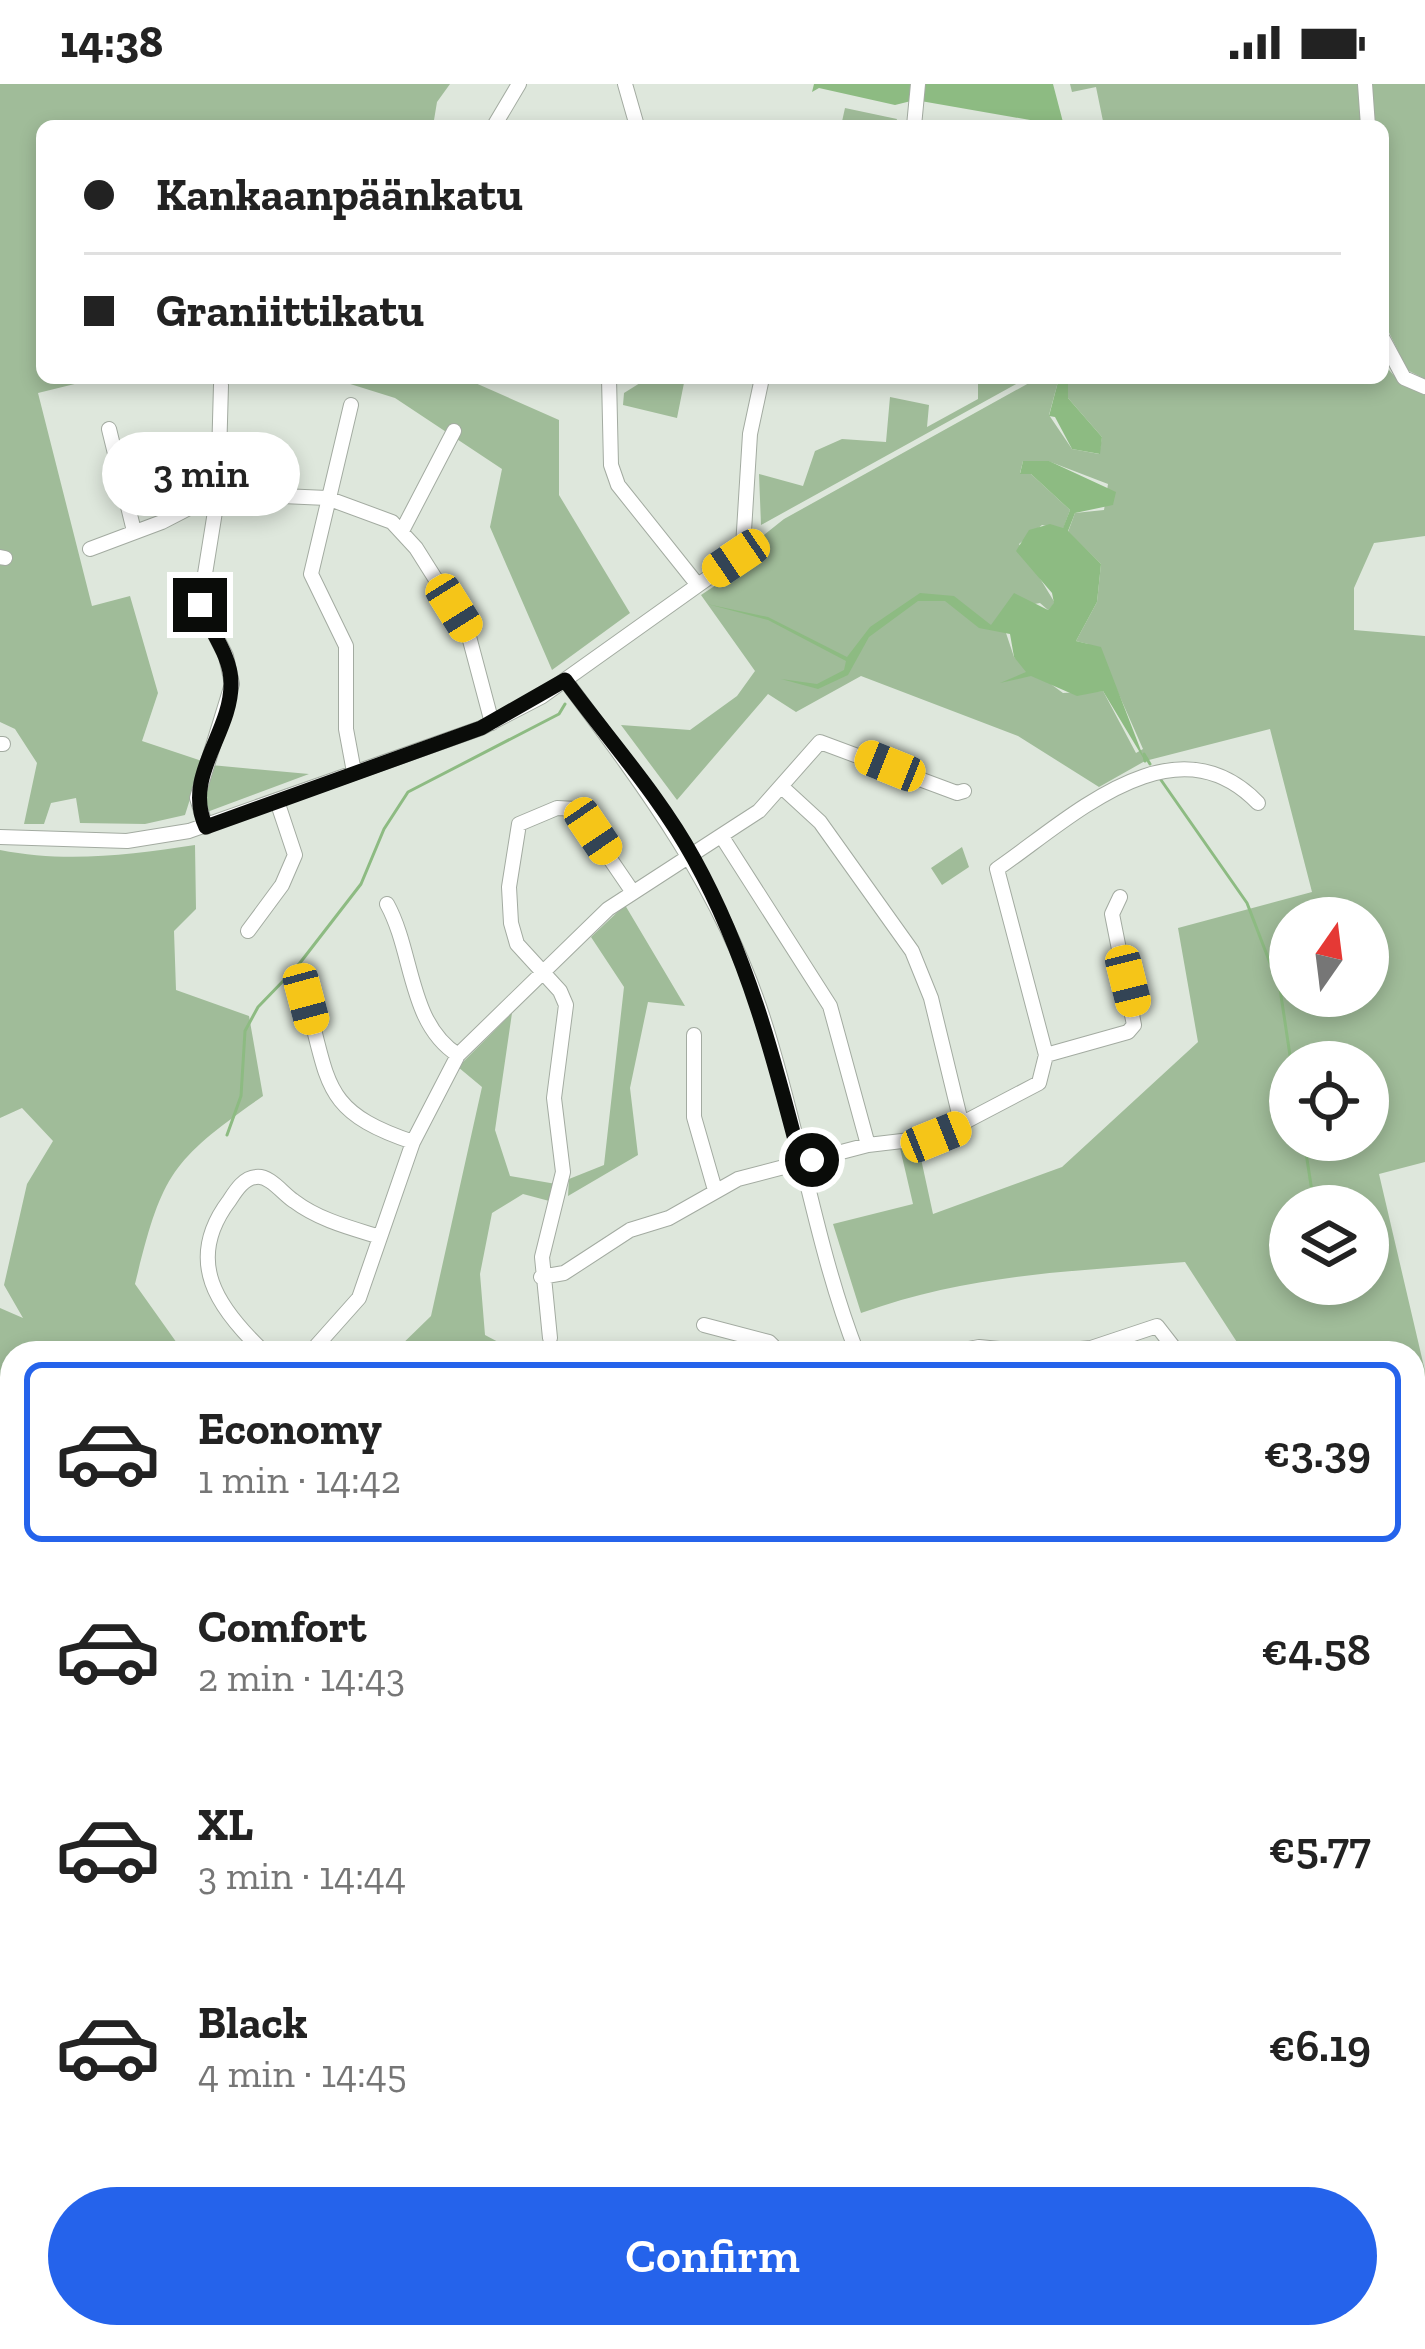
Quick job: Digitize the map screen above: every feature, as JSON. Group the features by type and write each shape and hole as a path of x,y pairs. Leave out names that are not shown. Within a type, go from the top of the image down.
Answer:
{"street":[{"path":"498,120 519,84"},
{"path":"625,84 635,120"},
{"path":"915,119 918,84"},
{"path":"1365,84 1368,120"},
{"path":"1389,350 1404,378 1425,387"},
{"path":"609,384 611,465 618,485 697,584"},
{"path":"0,837 127,841 206,827 492,723 565,680 736,558 742,547 750,434 761,384"},
{"path":"206,827 197,798 232,685 226,656 200,605 218,493 221,385"},
{"path":"351,405 311,574 346,646 346,729 354,772"},
{"path":"110,429 134,531"},
{"path":"403,529 454,431"},
{"path":"90,549 218,493 327,498 403,529 467,629 492,723"},
{"path":"565,680 692,855 763,1017 853,1341"},
{"path":"321,1341 359,1298 413,1142 458,1055 632,891 722,837 782,788 820,742 957,793 964,790"},
{"path":"541,1276 565,1273 630,1230 669,1218 715,1190 868,1145 936,1137 1039,1083 1046,1070 1046,1055 997,869 1139,774 1172,766 1191,769 1241,785 1258,802"},
{"path":"782,788 820,822 912,951 931,998 962,1126"},
{"path":"248,931 282,884 295,855 277,801"},
{"path":"550,1338 541,1276 563,1172 554,1098 566,1016 564,998 517,944 511,923 515,835 524,819 557,808 576,809 632,891"},
{"path":"722,837 830,1006 868,1145"},
{"path":"1046,1055 1128,1032 1134,1025 1112,914 1120,897"},
{"path":"387,904 399,926 430,1034 458,1055"},
{"path":"306,999 332,1094 348,1114 413,1142"},
{"path":"694,1035 694,1117 715,1190"},
{"path":"254,1341 231,1315 204,1260 214,1224 237,1189 250,1179 266,1178 316,1215 380,1237"},
{"path":"704,1324 765,1341"},
{"path":"1102,1341 1150,1326 1162,1330 1170,1341"}],"shaded area":[{"path":"0,84 450,84 437,102 434,120 36,120 36,384 75,384 38,393 92,606 130,596 158,693 142,741 202,761 185,815 145,824 80,823 76,798 51,803 44,824 24,824 37,763 15,729 0,722"},
{"path":"814,84 1053,84 1062,120 1030,120 915,100 895,105 819,88 812,92"},
{"path":"1070,84 1360,84 1363,120 1103,120 1096,87 1072,92"},
{"path":"1371,84 1425,84 1425,379 1407,370 1389,332 1389,120 1374,120"},
{"path":"845,108 897,119 897,120 842,120"},
{"path":"1389,370 1402,385 1425,395 1425,536 1374,543 1354,588 1354,630 1425,636 1425,1162 1379,1174 1382,1185 1269,1185 1269,1305 1389,1305 1389,1217 1418,1341 1236,1341 1185,1262 982,1282 861,1313 833,1224 913,1204 900,1148 918,1145 933,1214 1062,1167 1198,1042 1178,928 1269,904 1269,1017 1389,1017 1389,897 1293,897 1312,892 1270,729 1145,761 1099,787 1018,736 861,676 796,712 768,694 677,800 621,725 690,730 737,696 755,671 701,595 749,563 759,539 784,519 1027,384 1057,384 1049,415 1072,449 1099,454 1102,437 1068,398 1067,384 1389,384","holes":["1023,461 1048,461 1108,484 1104,510 1075,513 1068,532 1101,564 1097,602 1076,641 1088,644 1113,681 1143,749 1136,753 1103,691 1063,693 1014,657 1005,630 1007,609 1040,603 1048,610 1055,603 1019,544 1042,525 1063,529 1070,510 1031,474 1020,473"]},
{"path":"350,384 478,384 559,420 559,495 630,613 552,670 490,527 502,469 395,398"},
{"path":"638,384 684,384 677,418 623,405 624,393"},
{"path":"978,384 1016,384 761,525 759,474 803,486 815,451 842,439 886,442 890,397 929,405 927,427 978,399"},
{"path":"1057,384 1068,384 1068,398 1102,437 1100,454 1072,449 1055,417 1049,416"},
{"path":"1023,461 1049,461 1116,492 1113,505 1075,513 1068,531 1101,564 1097,602 1076,641 1101,647 1145,761 1103,691 1077,696 1031,676 1000,683 1026,672 1014,657 1010,634 979,628 945,601 918,601 869,637 848,675 818,689 781,679 817,684 844,670 846,661 768,620 707,604 768,617 847,657 870,627 920,593 954,596 991,625 1014,593 1048,610 1054,603 1052,593 1016,551 1029,530 1050,524 1063,528 1070,510 1031,474 1020,474"},
{"path":"211,765 309,774 207,812 204,789"},
{"path":"195,845 196,909 174,931 176,990 249,1016 263,1096 189,1155 174,1173 153,1217 135,1284 175,1341 0,1341 0,1308 23,1318 4,1285 27,1184 53,1141 22,1108 0,1118 0,850 73,857"},
{"path":"962,847 969,867 942,885 931,868"},
{"path":"625,905 685,1006 648,1002 630,1088 638,1155 568,1196 569,1179 604,1165 624,987 591,937"},
{"path":"512,1013 495,1130 510,1176 556,1184 553,1202 523,1194 492,1213 480,1274 485,1335 496,1341 405,1341 431,1316 482,1087 458,1067"}],"waterway":[{"path":"296,968 361,884 384,829 408,792 559,714 565,704"},
{"path":"1145,761 1144,754 1150,764"},
{"path":"1161,780 1247,903 1280,989 1288,1041"},
{"path":"227,1135 241,1096 245,1031 258,1007 287,977"},
{"path":"1307,1161 1311,1185"}],"route":[{"path":"200,605 226,656 232,685 197,798 206,827 481,728 565,680 646,786 715,899 763,1017 801,1163 812,1160"}]}
